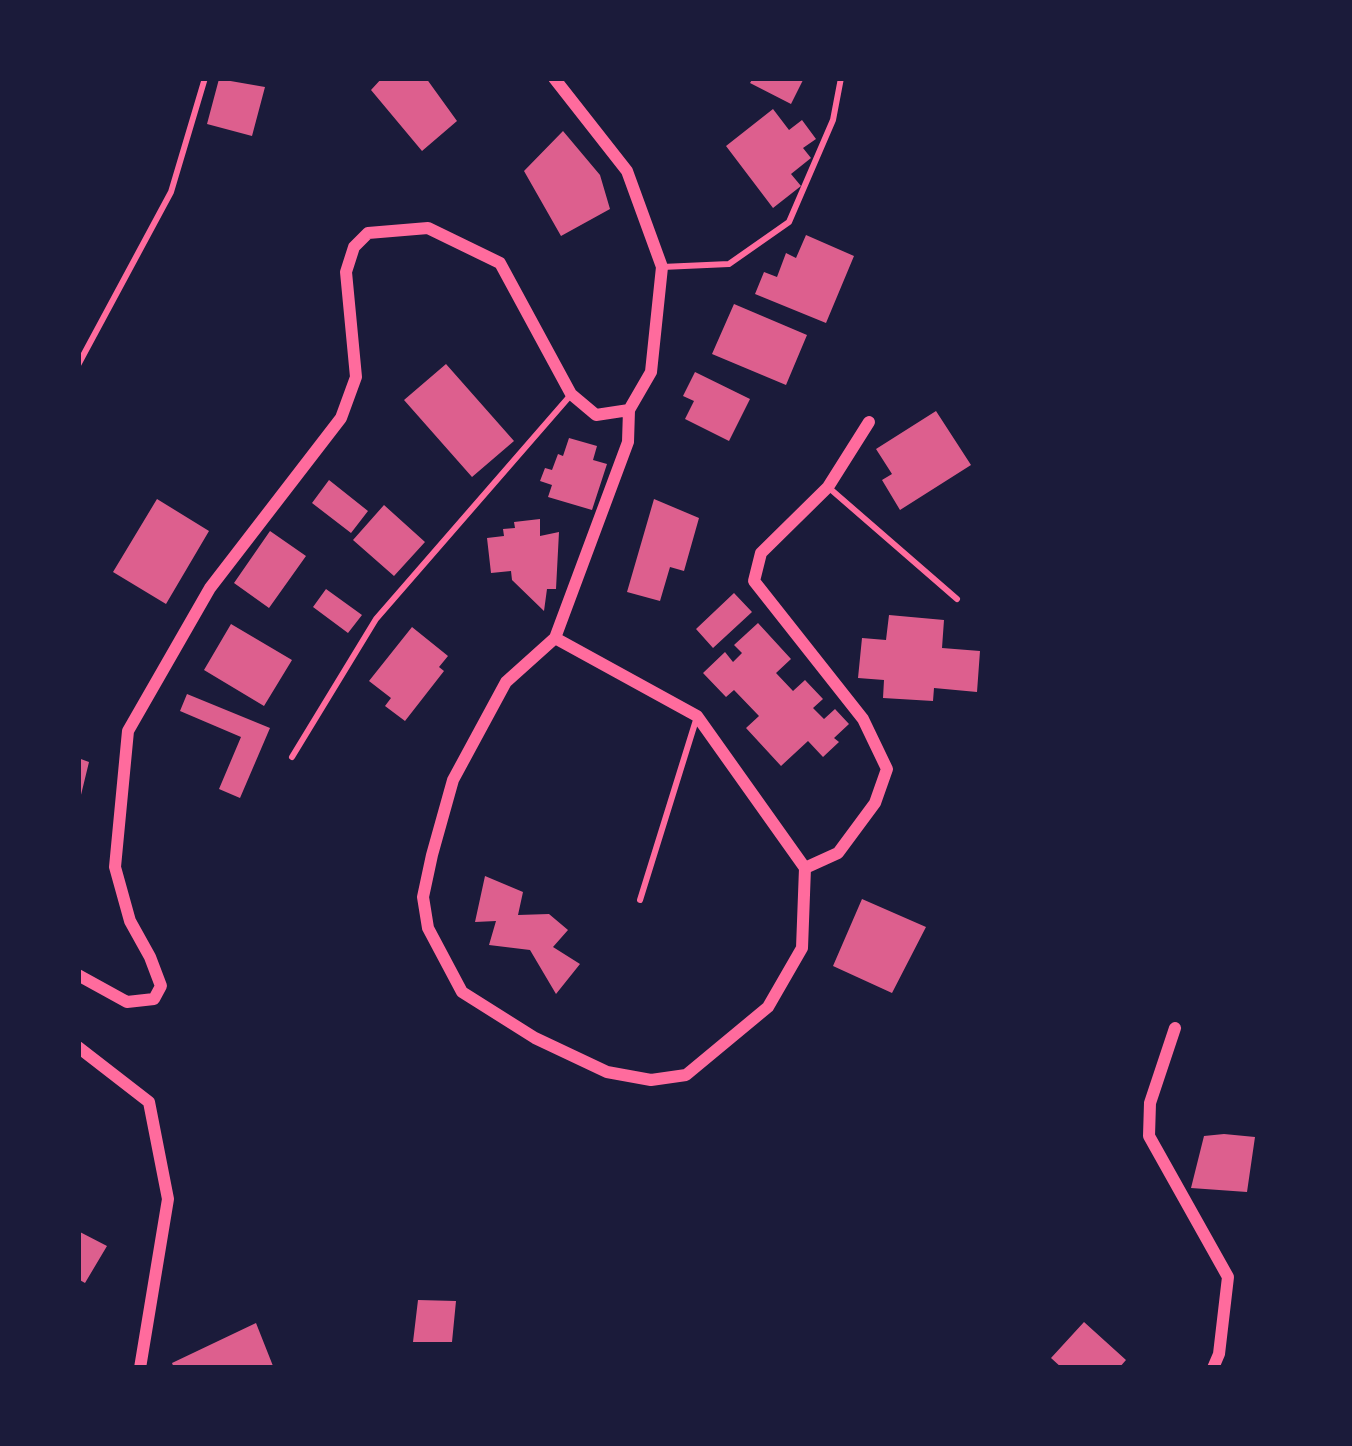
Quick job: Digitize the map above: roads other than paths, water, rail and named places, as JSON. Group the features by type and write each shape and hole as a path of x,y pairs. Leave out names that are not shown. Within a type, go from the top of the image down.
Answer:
{"street":[{"path":"554,78 628,172 662,267 651,372 629,410 628,442 555,638 506,682 453,780 423,897 428,928 462,992 535,1038 607,1072 651,1080 686,1075 767,1007 802,948 805,868 697,716 555,638"},
{"path":"78,975 127,1002 154,999 161,986 130,921 115,867 128,731 210,588 340,418 356,377 346,272 353,247 368,233 428,228 500,263 572,394 596,416 629,410"},
{"path":"805,868 838,853 875,803 887,769 863,718 754,580 761,553 828,487 868,422"},
{"path":"1175,1028 1150,1102 1149,1136 1228,1276 1219,1354 1213,1368"},
{"path":"78,1047 149,1102 168,1199 140,1368"}],"lane":[{"path":"78,365 171,192 205,78"},
{"path":"662,267 729,264 789,222 833,119 841,78"},
{"path":"292,757 376,619 572,394"},
{"path":"828,487 957,599"},
{"path":"640,900 697,716"}]}
